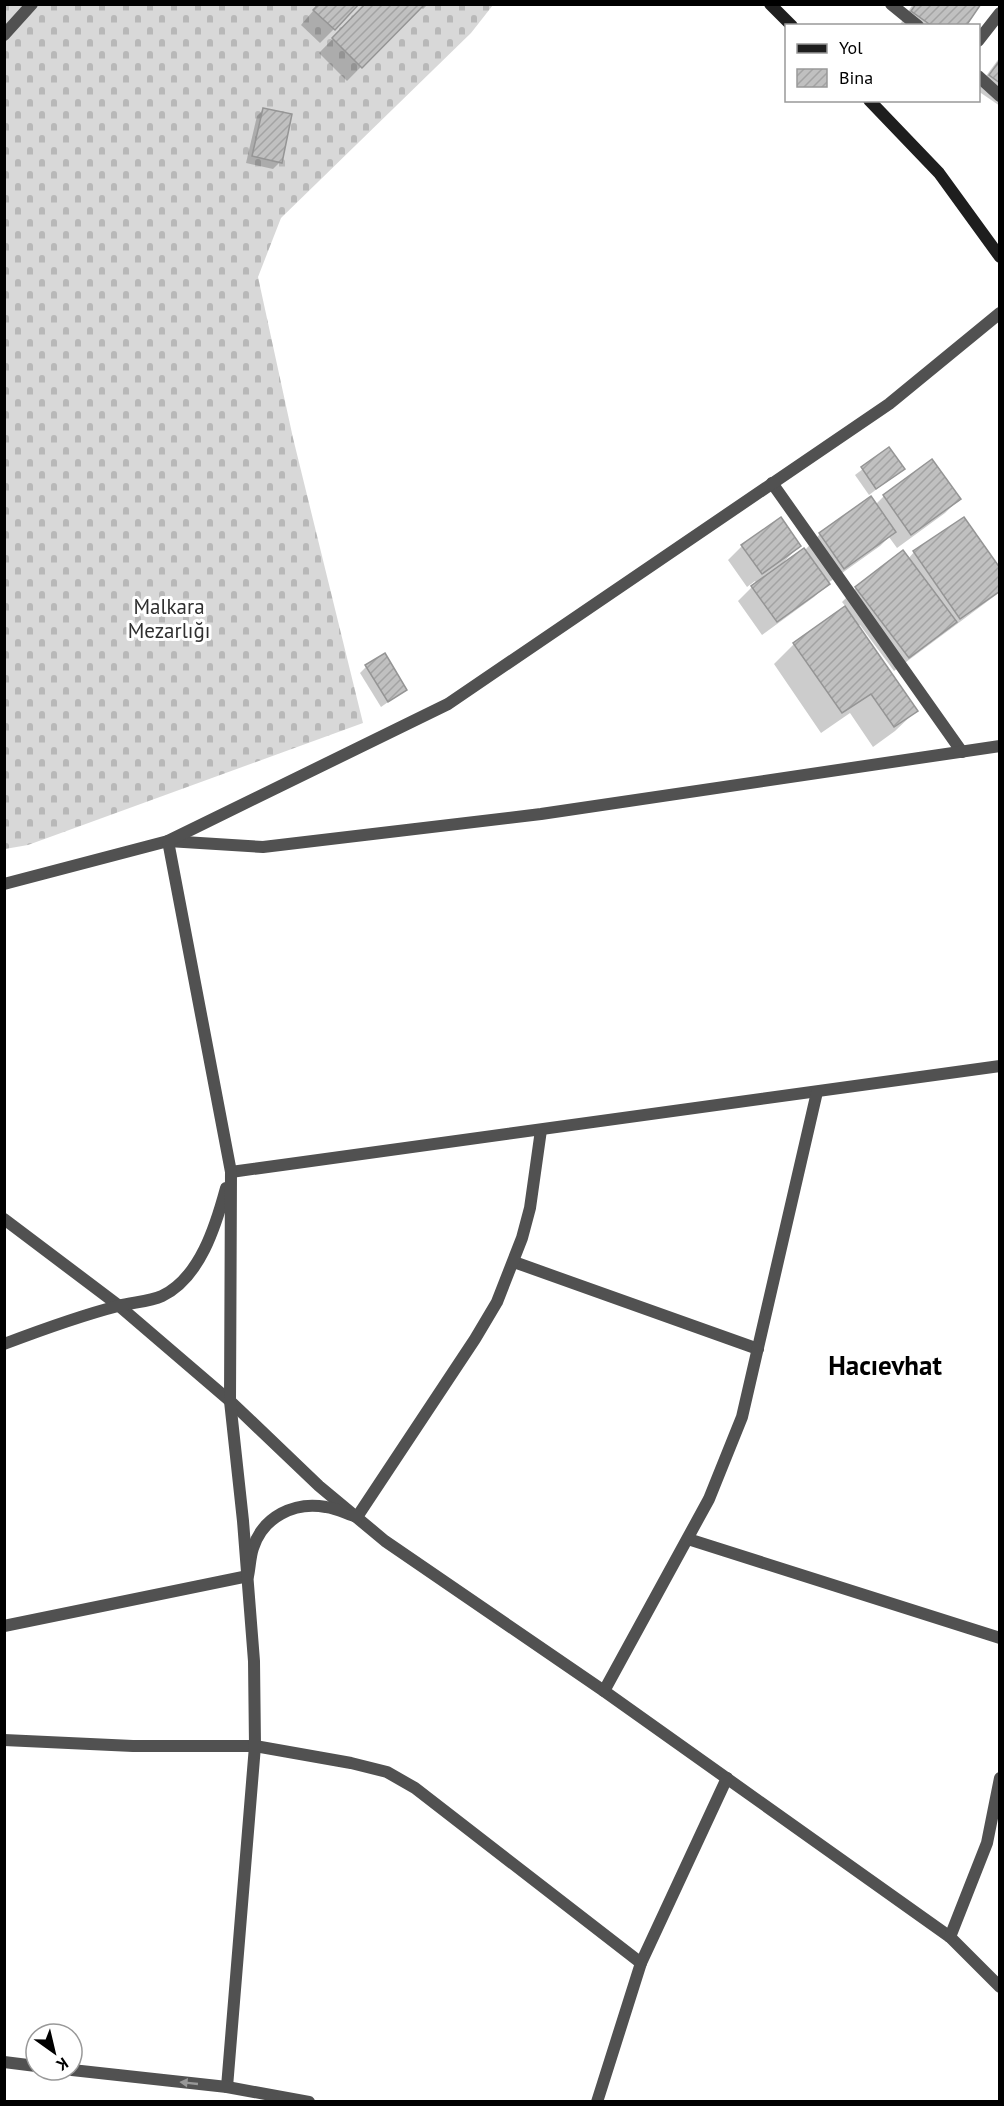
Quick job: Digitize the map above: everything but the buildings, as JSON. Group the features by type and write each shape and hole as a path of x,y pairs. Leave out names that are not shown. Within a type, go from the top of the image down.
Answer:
{"main road":[{"path":"770,4 790,24"},
{"path":"871,102 939,173 999,257"}],"street":[{"path":"4,35 32,4"},
{"path":"891,4 916,24"},
{"path":"980,38 999,13"},
{"path":"980,78 999,96"},
{"path":"4,884 168,841 448,704 889,404 999,313"},
{"path":"772,483 962,752"},
{"path":"168,841 263,847 541,814 999,746"},
{"path":"168,841 231,1173 230,1401 248,1576 254,1661 255,1746 227,2087"},
{"path":"231,1173 999,1066"},
{"path":"604,1692 713,1490 742,1418 817,1092"},
{"path":"357,1517 497,1302 514,1262 530,1208 541,1130"},
{"path":"4,1344 118,1305 162,1296 188,1275 208,1243 231,1173"},
{"path":"4,1219 118,1305 230,1401 318,1486 385,1541 727,1778 950,1937 999,1987"},
{"path":"514,1262 758,1348"},
{"path":"248,1576 253,1549 262,1528 281,1513 302,1505 326,1507 357,1517"},
{"path":"688,1539 999,1638"},
{"path":"4,1626 248,1576"},
{"path":"4,1740 133,1746 255,1746 351,1763 387,1772 415,1788 641,1963"},
{"path":"597,2102 641,1963 727,1778"},
{"path":"950,1937 987,1843 999,1778"},
{"path":"4,2062 24,2064"},
{"path":"84,2071 227,2087 309,2102"}],"green space":[{"name":"Malkara Mezarlığı","path":"5,5 493,5 471,33 281,218 258,277 293,438 363,723 28,845 5,849"}],"district":[{"name":"Hacıevhat","path":"885,1366"}]}
